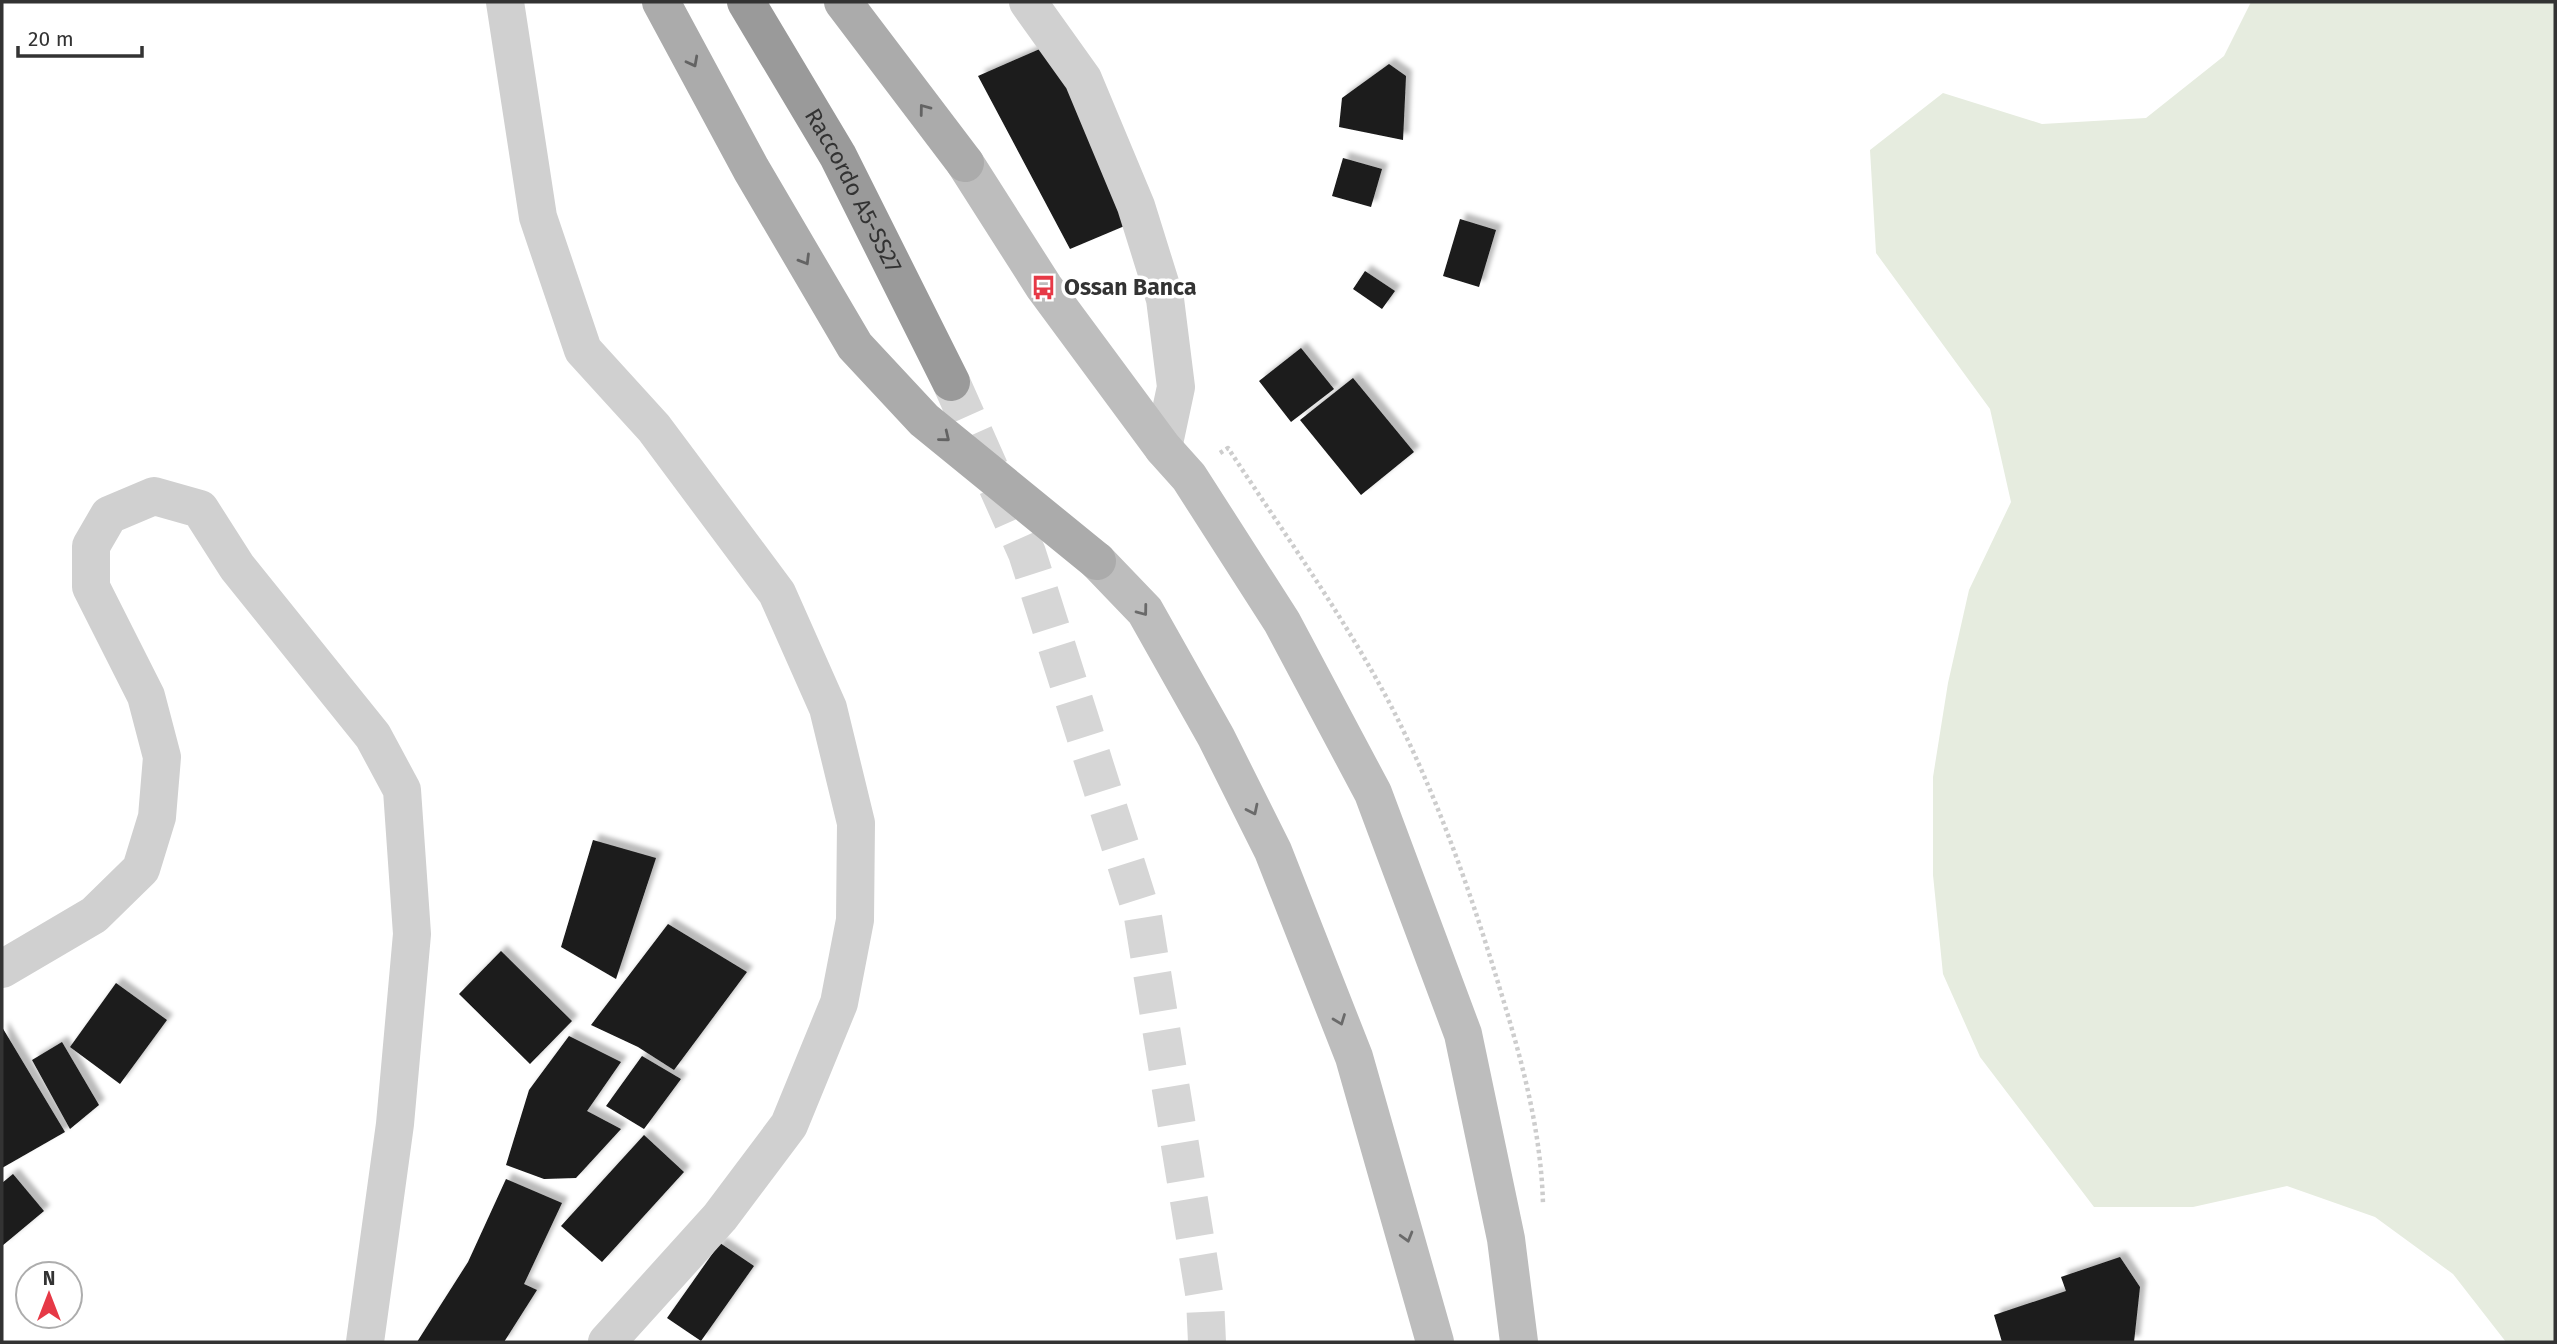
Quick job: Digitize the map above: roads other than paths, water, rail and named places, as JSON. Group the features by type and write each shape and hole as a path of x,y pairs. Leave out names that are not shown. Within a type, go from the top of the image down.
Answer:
{"highway":[{"name":"Raccordo A5-SS27","path":"746,2 838,156 951,382"}],"main road":[{"path":"661,2 751,169 855,346 924,420 1097,561 1145,611 1216,737 1273,851 1354,1057 1435,1342"},
{"path":"843,2 964,163 1044,287 1163,448 1189,477 1282,622 1373,793 1463,1034 1506,1239 1519,1342"}],"street":[{"path":"505,2 538,217 583,350 654,428 778,593 828,708 856,823 855,919 838,1003 789,1125 720,1217 607,1342"},
{"path":"1028,2 1083,79 1136,206 1165,299 1176,387 1163,448"},
{"path":"2,970 94,915 141,869 157,817 163,757 146,696 91,587 91,546 109,515 154,496 200,509 237,567 373,736 402,790 412,934 395,1124 365,1342"}],"tunnel":[{"path":"951,382 1027,553 1143,917 1205,1299 1207,1342"}],"place":[{"name":"Ossan Banca","path":"1044,287"}]}
